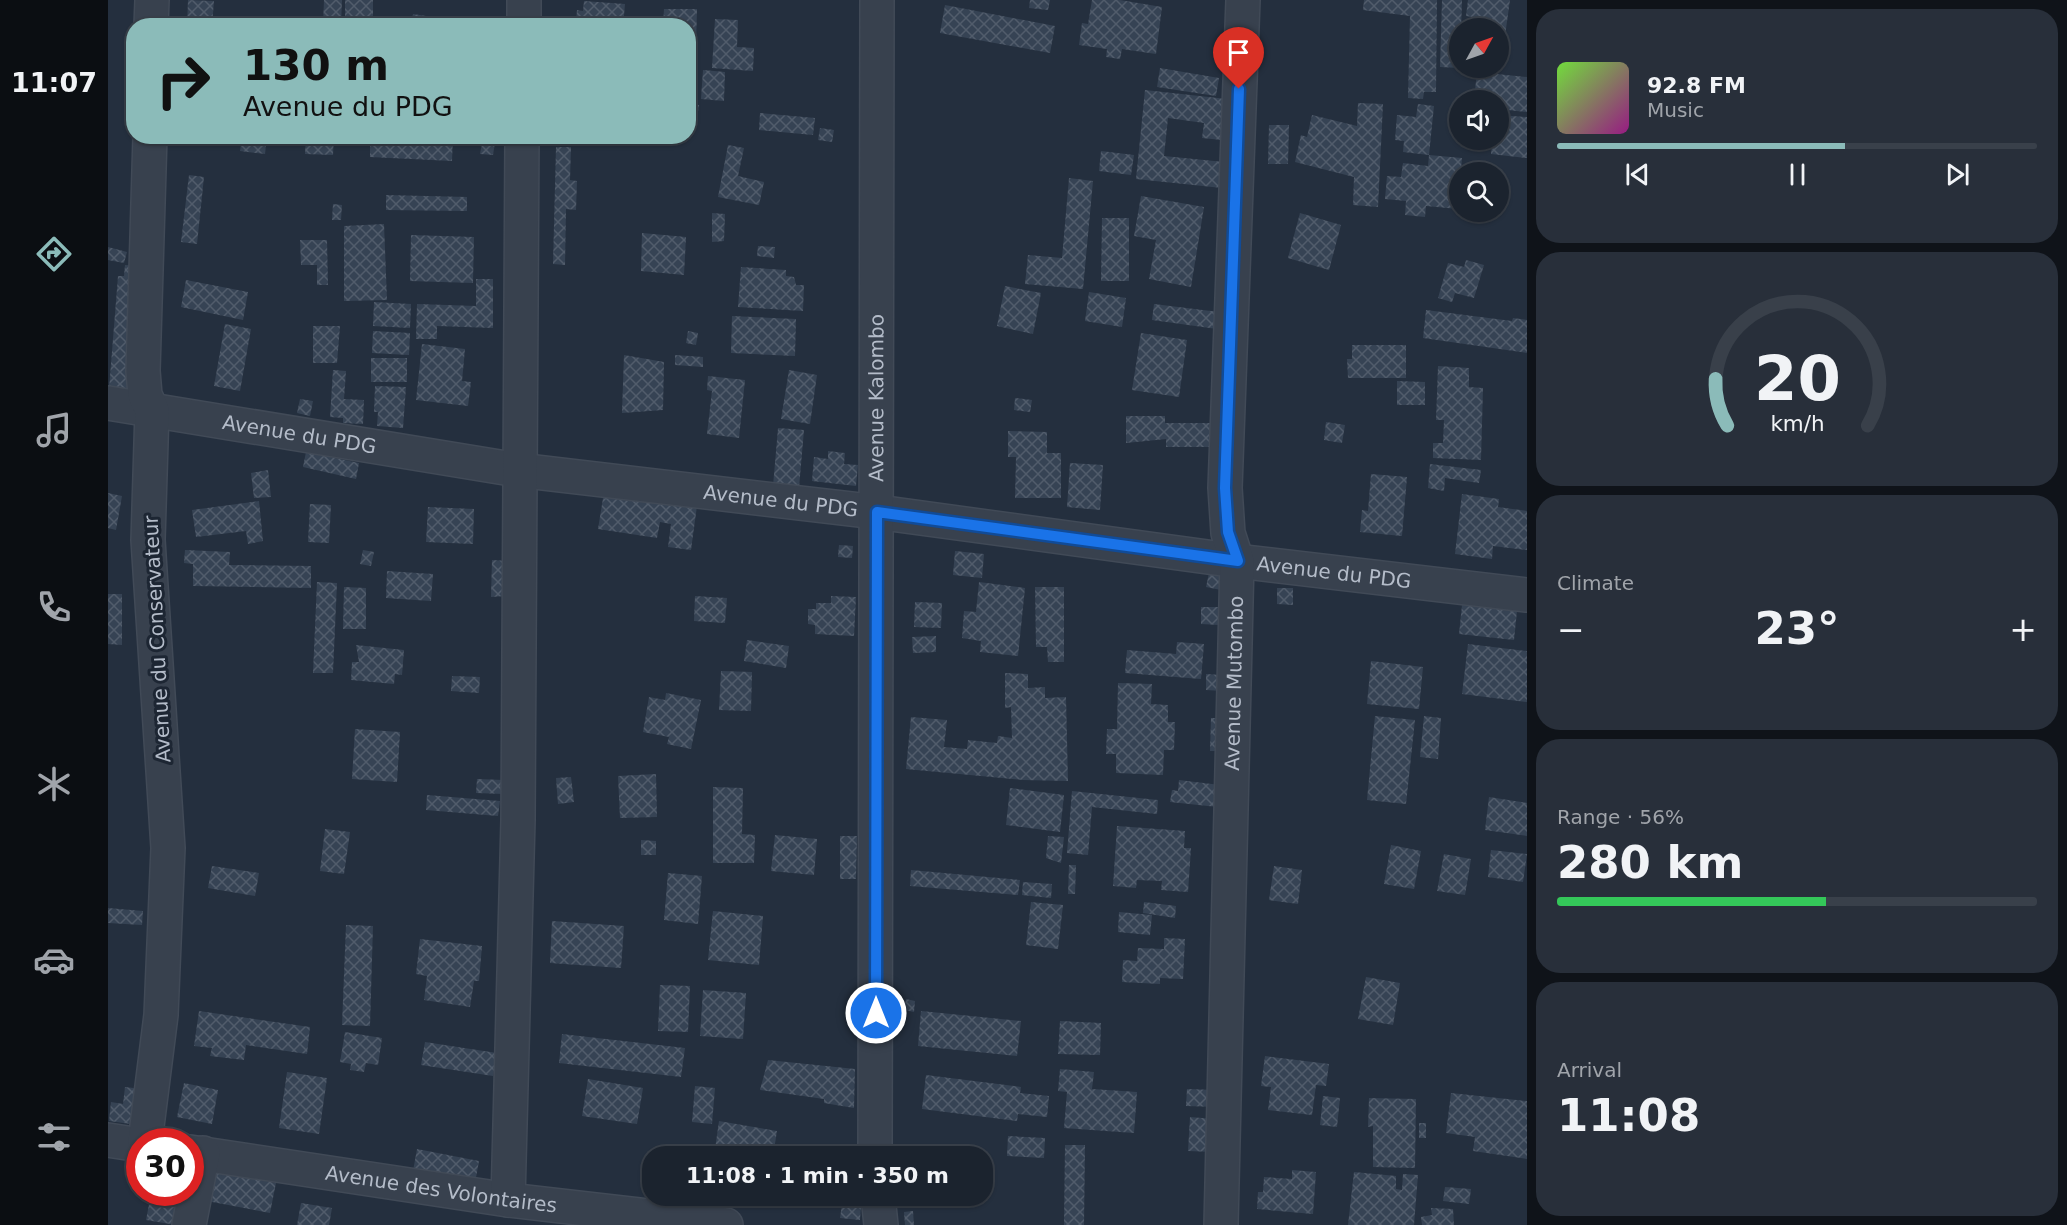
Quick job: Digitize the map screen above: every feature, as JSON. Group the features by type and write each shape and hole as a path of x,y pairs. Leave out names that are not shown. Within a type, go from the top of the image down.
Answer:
{"street":[{"path":"151,18 152,0"},
{"path":"524,0 524,18"},
{"name":"Avenue Kalombo","path":"875,1146 877,0"},
{"name":"Avenue Mutombo","path":"1221,1225 1238,561 1228,532 1225,488 1243,0"},
{"name":"Avenue du Conservateur","path":"147,1128 161,1015 168,848 148,540 152,410 145,395 143,371 150,144"},
{"path":"508,1200 518,820 518,470 522,144"},
{"name":"Avenue du PDG","path":"108,403 518,470 877,512 1238,561 1527,595"},
{"path":"108,1140 126,1143"},
{"name":"Avenue des Volontaires","path":"204,1153 508,1200 726,1225"},
{"path":"189,1225 191,1206"},
{"path":"879,1206 881,1225"}],"building":[{"path":"188,0 214,1 213,18 187,18"},
{"path":"324,0 342,0 341,18 323,18"},
{"path":"345,0 373,0 373,18 345,18"},
{"path":"1030,0 1050,0 1048,10 1029,8"},
{"path":"1092,0 1120,0 1162,7 1156,54 1122,49 1120,59 1106,57 1107,49 1079,45 1082,23 1088,24"},
{"path":"1364,0 1437,0 1436,92 1424,92 1423,99 1408,98 1410,16 1363,10"},
{"path":"1442,0 1462,0 1461,18 1449,18 1449,67 1440,67"},
{"path":"1468,0 1510,0 1508,18 1466,16"},
{"path":"584,1 625,4 624,18 576,18 577,10 583,11"},
{"path":"945,5 1055,26 1050,53 940,33"},
{"path":"664,9 697,9 696,47 696,18 663,18"},
{"path":"413,14 439,18 412,18"},
{"path":"715,19 738,20 737,47 754,48 753,71 712,68"},
{"path":"1160,68 1219,78 1216,96 1157,87"},
{"path":"703,70 725,72 724,101 701,99"},
{"path":"1509,75 1527,77 1527,112 1509,110 1509,90 1475,90 1476,78 1509,78"},
{"path":"1145,90 1227,99 1232,141 1202,138 1204,123 1168,118 1164,156 1224,162 1222,188 1136,179"},
{"path":"1358,103 1383,104 1378,207 1353,205 1354,177 1295,162 1301,135 1307,137 1312,115 1357,126"},
{"path":"1418,104 1434,106 1429,155 1403,152 1404,141 1395,140 1397,115 1416,117"},
{"path":"696,105 699,105 696,124"},
{"path":"760,113 815,118 813,135 759,130"},
{"path":"1509,116 1527,117 1527,158 1491,154 1491,150 1509,150"},
{"path":"1269,125 1289,125 1288,164 1268,164"},
{"path":"820,128 834,130 832,142 818,140"},
{"path":"241,144 266,144 265,154 240,151"},
{"path":"306,144 334,144 333,155 305,154"},
{"path":"370,144 453,144 452,161 370,157"},
{"path":"482,144 495,144 493,155 480,154"},
{"path":"728,145 744,148 738,176 764,182 759,205 718,197"},
{"path":"556,147 571,147 570,180 577,181 576,210 566,209 565,265 553,264"},
{"path":"1101,151 1134,155 1131,175 1099,171"},
{"path":"1429,155 1462,158 1462,162 1449,162 1449,208 1426,206 1425,217 1405,215 1406,201 1385,199 1387,176 1401,177 1403,163 1428,166"},
{"path":"189,175 204,177 197,244 181,242"},
{"path":"1069,178 1093,181 1083,289 1025,284 1028,255 1062,258"},
{"path":"386,195 467,197 467,211 386,210"},
{"path":"1141,196 1204,207 1191,287 1149,279 1156,240 1134,236"},
{"path":"333,204 342,205 341,220 332,220"},
{"path":"712,213 725,214 724,241 712,242"},
{"path":"1300,213 1341,225 1329,270 1288,258"},
{"path":"1102,218 1129,218 1129,281 1101,281"},
{"path":"384,224 387,300 344,301 344,226"},
{"path":"642,233 686,237 684,275 641,271"},
{"path":"411,235 474,237 473,283 410,281"},
{"path":"300,240 327,240 328,285 317,285 317,265 301,265"},
{"path":"758,246 775,247 774,258 757,256"},
{"path":"108,247 127,252 124,263 108,260"},
{"path":"1466,260 1484,265 1474,298 1455,293 1452,302 1438,298 1448,263 1464,267"},
{"path":"125,265 138,266 131,391 109,389 118,276 124,276"},
{"path":"741,267 786,270 786,276 794,277 796,285 804,285 803,311 738,307"},
{"path":"476,279 493,279 493,328 437,326 437,339 416,339 417,304 476,306"},
{"path":"186,280 248,292 243,320 181,307"},
{"path":"1005,286 1041,293 1033,334 997,326"},
{"path":"1089,292 1126,298 1122,327 1085,321"},
{"path":"374,302 411,304 410,328 373,326"},
{"path":"1154,304 1219,312 1217,329 1152,320"},
{"path":"1426,310 1512,321 1513,318 1527,320 1527,353 1423,338"},
{"path":"732,316 796,319 795,356 731,353"},
{"path":"225,324 251,329 240,391 214,386"},
{"path":"313,326 340,326 337,363 313,363"},
{"path":"373,331 410,333 409,355 372,353"},
{"path":"688,331 698,333 696,345 686,343"},
{"path":"1141,333 1187,340 1179,397 1132,390"},
{"path":"422,344 465,349 462,381 471,382 468,406 416,400"},
{"path":"1352,345 1406,345 1406,378 1348,378 1347,359 1352,359"},
{"path":"624,355 664,362 663,410 622,413"},
{"path":"675,355 703,357 703,367 675,365"},
{"path":"371,358 407,358 407,382 371,382"},
{"path":"1438,366 1469,368 1469,387 1483,388 1481,460 1433,458 1433,443 1443,443 1444,420 1436,420"},
{"path":"333,370 346,371 344,399 364,400 363,424 343,423 343,418 330,417"},
{"path":"789,370 817,375 810,424 781,419"},
{"path":"708,376 745,380 739,438 707,434 712,391 707,390"},
{"path":"1397,381 1425,382 1425,405 1397,405"},
{"path":"375,386 406,387 403,428 377,426 378,412 374,412"},
{"path":"1015,398 1032,400 1030,412 1014,410"},
{"path":"300,399 313,401 310,416 297,413"},
{"path":"1126,416 1165,416 1165,423 1220,423 1220,447 1166,447 1166,439 1126,443"},
{"path":"1326,422 1345,425 1342,443 1324,440"},
{"path":"778,428 804,430 799,488 773,486"},
{"path":"1008,431 1047,432 1047,453 1061,453 1061,498 1015,498 1016,457 1008,457"},
{"path":"828,451 845,453 844,464 858,465 856,486 812,481 814,457 828,459"},
{"path":"306,452 359,463 356,479 303,467"},
{"path":"1070,463 1103,465 1100,510 1067,507"},
{"path":"1430,464 1481,470 1479,483 1445,478 1444,491 1428,488"},
{"path":"268,470 271,497 254,498 251,473"},
{"path":"1371,474 1407,477 1402,536 1360,532 1362,510 1368,511"},
{"path":"604,492 697,506 691,550 668,547 671,524 660,522 657,538 598,529"},
{"path":"108,493 122,496 116,530 108,528"},
{"path":"1462,494 1499,499 1498,507 1527,511 1527,550 1493,546 1492,559 1455,554"},
{"path":"259,501 263,541 248,544 246,531 196,537 192,510"},
{"path":"310,504 331,505 329,543 308,542"},
{"path":"428,507 474,509 473,544 426,542"},
{"path":"839,545 853,546 852,558 838,557"},
{"path":"185,550 230,552 229,565 311,566 311,588 193,586 193,564 184,563"},
{"path":"363,550 374,552 371,566 360,564"},
{"path":"955,551 984,554 982,578 953,575"},
{"path":"492,560 512,561 507,596 491,597"},
{"path":"387,571 433,574 431,601 386,598"},
{"path":"1209,573 1224,577 1221,590 1206,587"},
{"path":"317,582 337,583 333,673 313,673"},
{"path":"979,582 1025,588 1018,656 980,652 981,641 962,638 964,611 976,612"},
{"path":"344,587 366,588 366,629 343,629"},
{"path":"1035,587 1064,587 1064,662 1048,662 1047,647 1036,647"},
{"path":"1277,588 1293,588 1293,605 1277,604"},
{"path":"108,594 122,594 122,645 108,644"},
{"path":"695,596 727,598 725,623 694,621"},
{"path":"831,596 856,597 854,636 815,634 815,625 808,624 808,609 816,609 816,603 831,603"},
{"path":"915,602 942,603 941,628 914,627"},
{"path":"1462,605 1517,611 1514,640 1459,634"},
{"path":"1201,607 1220,607 1219,625 1201,624"},
{"path":"936,636 936,652 913,653 912,637"},
{"path":"747,640 789,646 786,668 744,661"},
{"path":"1177,642 1204,644 1201,679 1125,673 1127,650 1176,654"},
{"path":"1468,644 1527,651 1527,702 1462,694"},
{"path":"356,645 404,650 402,675 395,674 394,684 351,680 352,662 359,662"},
{"path":"1371,661 1423,667 1419,709 1367,704"},
{"path":"721,671 752,672 751,711 719,710"},
{"path":"1005,673 1028,674 1028,688 1045,687 1045,698 1066,697 1068,781 1023,780 906,769 911,717 947,720 944,747 967,749 968,740 997,743 998,736 1012,738 1011,707 1005,708"},
{"path":"1206,674 1222,675 1222,691 1206,690"},
{"path":"452,676 480,677 479,693 451,691"},
{"path":"1118,683 1152,684 1151,704 1168,705 1168,722 1175,722 1174,750 1164,750 1163,775 1116,773 1116,754 1106,754 1107,729 1117,729"},
{"path":"666,693 701,700 691,749 667,744 669,737 643,732 649,697 665,700"},
{"path":"1375,716 1415,720 1406,804 1367,800"},
{"path":"1424,716 1441,718 1438,759 1420,757"},
{"path":"1211,718 1229,718 1227,808 1170,802 1172,790 1178,791 1179,780 1220,785 1220,751 1210,751"},
{"path":"355,729 400,732 397,782 352,779"},
{"path":"656,774 657,817 620,818 618,776"},
{"path":"571,777 574,802 558,804 556,778"},
{"path":"477,779 504,780 504,794 476,793"},
{"path":"713,787 743,788 742,834 755,835 754,863 713,863"},
{"path":"1010,788 1064,795 1060,832 1006,825"},
{"path":"1072,791 1158,800 1157,814 1092,807 1088,855 1067,853"},
{"path":"427,795 500,801 498,816 426,810"},
{"path":"1489,797 1527,803 1527,836 1485,830"},
{"path":"1117,826 1185,831 1184,848 1191,848 1188,892 1161,890 1162,881 1137,880 1136,888 1113,886"},
{"path":"325,829 350,832 344,874 320,871"},
{"path":"775,835 817,839 814,875 771,871"},
{"path":"840,836 857,836 856,879 840,879"},
{"path":"1048,836 1064,837 1061,863 1046,858"},
{"path":"641,840 656,841 656,855 641,855"},
{"path":"1391,845 1421,851 1414,889 1384,884"},
{"path":"1491,850 1527,854 1523,882 1488,877"},
{"path":"1444,854 1471,859 1465,895 1437,891"},
{"path":"1069,865 1076,865 1075,894 1068,894"},
{"path":"212,866 259,873 255,896 208,888"},
{"path":"1274,866 1302,870 1298,904 1269,900"},
{"path":"911,870 1020,880 1018,895 910,886"},
{"path":"668,873 702,876 698,924 664,920"},
{"path":"1023,882 1052,884 1051,898 1022,895"},
{"path":"1031,902 1063,905 1058,949 1026,945"},
{"path":"1144,902 1176,906 1175,918 1143,913"},
{"path":"108,908 143,911 142,925 108,923"},
{"path":"713,911 763,916 759,965 708,960"},
{"path":"1119,912 1152,915 1150,935 1118,932"},
{"path":"552,921 624,926 621,968 550,963"},
{"path":"346,925 373,926 370,1026 342,1025"},
{"path":"1164,938 1185,939 1183,979 1160,978 1160,984 1122,982 1123,960 1137,961 1138,948 1164,949"},
{"path":"420,939 482,946 479,981 474,981 470,1007 424,1000 427,976 416,974"},
{"path":"1366,977 1400,983 1393,1025 1358,1019"},
{"path":"660,985 690,986 688,1032 658,1031"},
{"path":"703,990 746,993 743,1039 700,1036"},
{"path":"906,999 915,1001 914,1012 904,1010"},
{"path":"199,1011 310,1027 307,1054 246,1045 244,1060 210,1056 212,1048 194,1046"},
{"path":"921,1011 1021,1021 1017,1056 918,1046"},
{"path":"1060,1021 1101,1023 1100,1055 1058,1054"},
{"path":"345,1032 382,1038 378,1065 366,1063 364,1072 350,1070 351,1064 340,1062"},
{"path":"562,1034 685,1048 681,1077 559,1063"},
{"path":"425,1042 497,1053 493,1076 421,1065"},
{"path":"1265,1056 1329,1064 1326,1086 1316,1085 1312,1115 1268,1110 1271,1087 1261,1086"},
{"path":"768,1060 855,1069 854,1108 824,1103 824,1099 760,1090"},
{"path":"1060,1069 1094,1072 1092,1089 1137,1092 1134,1133 1064,1128 1067,1092 1058,1091"},
{"path":"287,1072 327,1078 319,1134 279,1128"},
{"path":"926,1075 1021,1087 1020,1093 1049,1096 1047,1117 1018,1114 1017,1121 922,1109"},
{"path":"588,1079 643,1088 637,1124 582,1116"},
{"path":"184,1083 218,1090 212,1124 177,1117"},
{"path":"695,1086 715,1088 712,1124 692,1122"},
{"path":"125,1087 142,1089 138,1125 109,1121 111,1102 123,1104"},
{"path":"1187,1089 1217,1090 1216,1107 1186,1106"},
{"path":"1451,1093 1527,1101 1527,1159 1473,1151 1475,1137 1446,1133"},
{"path":"1323,1096 1340,1098 1337,1127 1320,1125"},
{"path":"1369,1098 1416,1099 1415,1168 1373,1167 1373,1126 1368,1127"},
{"path":"1190,1117 1214,1119 1212,1152 1188,1151"},
{"path":"719,1121 777,1131 775,1146 715,1146"},
{"path":"1419,1123 1426,1123 1426,1138 1419,1138"},
{"path":"1008,1136 1045,1138 1044,1158 1007,1156"},
{"path":"1065,1145 1085,1145 1084,1225 1064,1225"},
{"path":"417,1149 479,1161 475,1183 413,1171"},
{"path":"1292,1170 1316,1172 1313,1214 1257,1209 1258,1192 1263,1192 1264,1177 1292,1179"},
{"path":"213,1171 276,1183 270,1213 207,1201"},
{"path":"1354,1172 1396,1176 1396,1189 1402,1190 1403,1174 1418,1175 1414,1225 1348,1225"},
{"path":"1445,1187 1471,1189 1469,1204 1443,1201"},
{"path":"301,1203 332,1208 329,1225 297,1225"},
{"path":"149,1206 183,1206 176,1225 146,1220"},
{"path":"842,1206 861,1206 860,1220 840,1218"},
{"path":"1431,1208 1453,1209 1454,1225 1422,1225 1421,1217 1432,1215"},
{"path":"913,1211 914,1225 905,1225 904,1212"}],"route":[{"path":"876,1013 877,512 1238,561 1228,532 1225,488 1239,89"}]}
